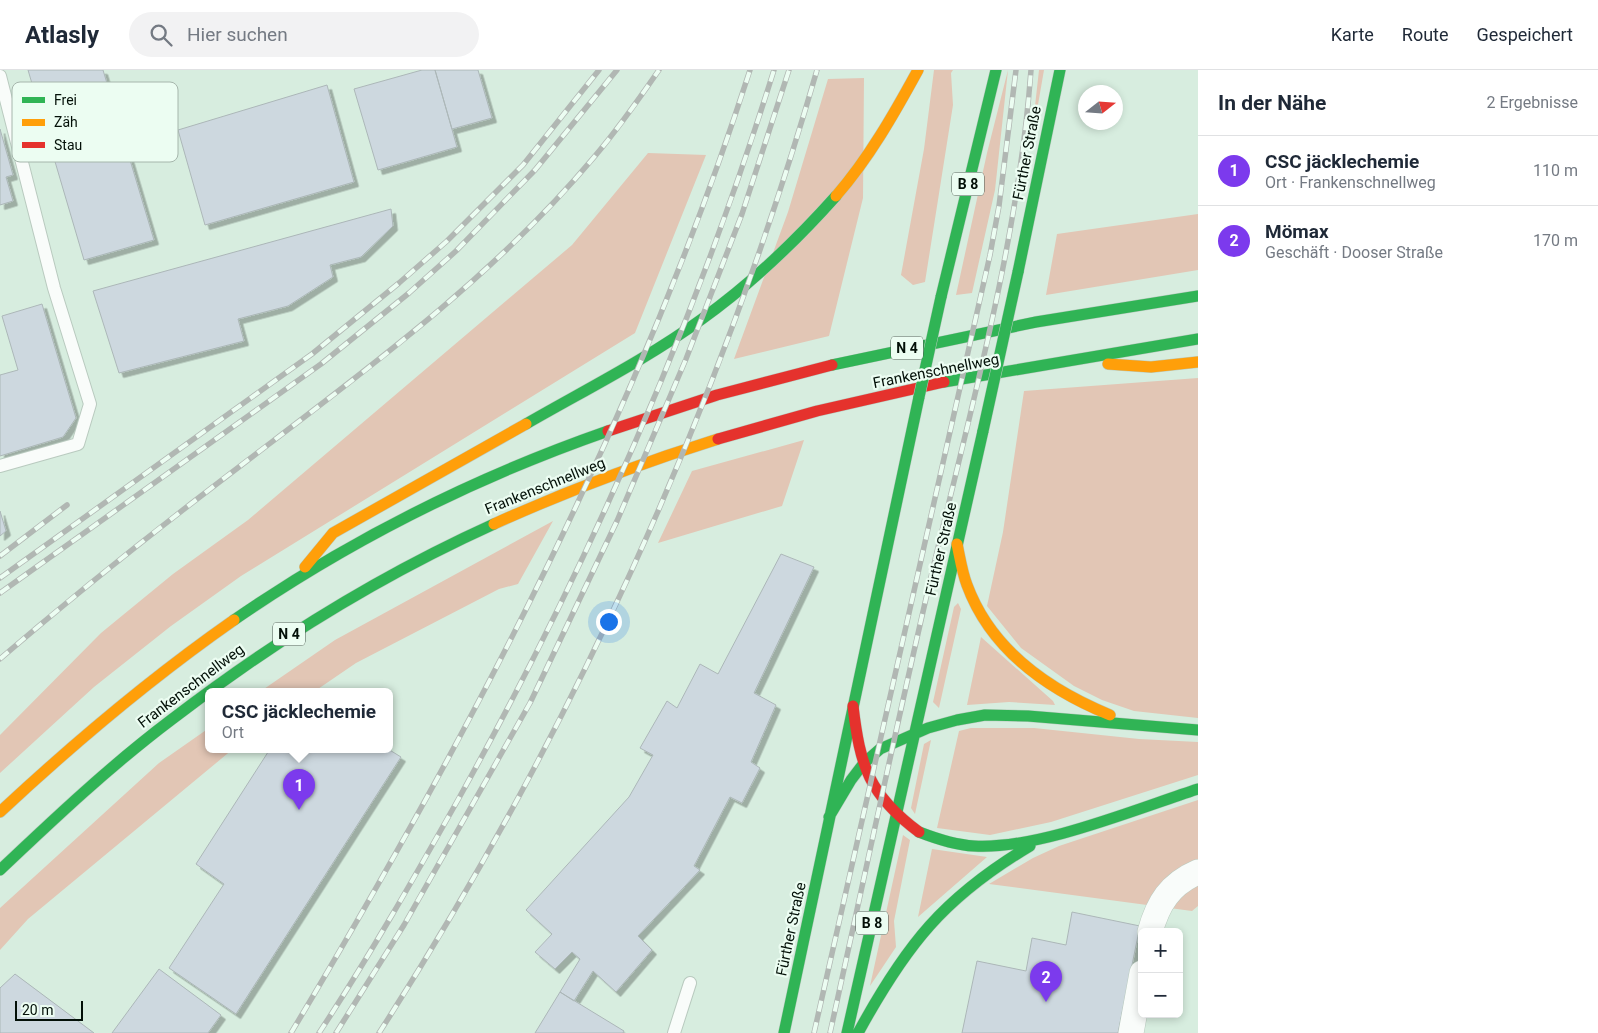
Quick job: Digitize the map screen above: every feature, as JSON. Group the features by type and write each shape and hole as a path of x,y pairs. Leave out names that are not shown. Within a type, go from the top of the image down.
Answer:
{"main road":[{"path":"292,582 333,533 663,346 747,286 799,237 839,191 886,127 918,70"},
{"name":"Fürther Straße","path":"784,1033 941,297 996,70"},
{"name":"Fürther Straße","path":"847,1033 1018,272 1060,70"},
{"name":"Frankenschnellweg","path":"0,812 71,746 148,682 194,648 292,582 386,529 490,478 560,448 670,410 800,372 956,337 1198,296"},
{"name":"Frankenschnellweg","path":"211,688 296,630 369,586 498,520 591,482 763,425 922,388 1198,339"},
{"path":"1066,361 1151,367 1198,362"},
{"path":"957,544 969,592 994,634 1015,658 1042,680 1080,703 1116,717 1150,726"},
{"name":"Frankenschnellweg","path":"0,870 109,768 170,718 205,693"},
{"path":"853,706 864,764 873,786 897,813 917,831 944,842 961,846 1001,846 1042,839 1198,789"},
{"path":"829,817 850,780 880,749 941,724 985,715 1028,716 1198,730"},
{"path":"858,1033 901,960 935,918 966,889 1042,839"}],"street":[{"path":"1151,928 1155,914 1163,898 1178,882 1198,872"},
{"path":"1131,1033 1138,995"}],"lane":[{"path":"0,76 12,123"},
{"path":"0,466 78,444 90,404 54,288 22,162"},
{"path":"674,1033 690,983"}],"shaded area":[{"path":"934,70 953,70 951,73 953,105 925,282 913,285 901,275 924,149"},
{"path":"1008,70 995,190 972,293 956,295 987,153"},
{"path":"1039,70 1044,70 1030,151"},
{"path":"864,78 863,198 829,336 734,359 788,212 828,79"},
{"path":"648,153 706,155 635,333 241,576 171,626 94,687 0,773 0,735 101,633 173,574 248,520 572,245"},
{"path":"1198,214 1198,270 1046,295 1057,234"},
{"path":"1198,378 1198,718 1134,711 1102,700 1074,686 1021,648 987,606 1003,532 1024,391"},
{"path":"804,440 782,506 658,543 692,471"},
{"path":"553,521 518,584 499,589 356,663 319,688 265,688 335,640"},
{"path":"958,603 961,609 939,708 933,702 954,607"},
{"path":"981,637 1053,701 1055,705 1009,702 967,705"},
{"path":"971,728 1034,728 1139,739 1198,742 1198,775 1051,822 990,835 937,828 959,731"},
{"path":"205,731 205,753 228,753 28,919 0,950 0,908 159,763"},
{"path":"931,740 915,814 911,808 924,744"},
{"path":"1198,800 1198,906 1192,911 989,884 1033,858 1059,846"},
{"path":"903,835 910,840 894,921 896,947 870,986"},
{"path":"932,849 987,857 918,917"}],"building":[{"path":"28,70 103,70 107,82 32,82"},
{"path":"422,70 435,70 457,147 378,170 354,89"},
{"path":"435,70 478,70 492,118 452,129"},
{"path":"327,85 354,182 205,225 178,130"},
{"path":"0,129 13,175 6,177 13,201 0,205"},
{"path":"55,162 131,162 154,240 84,260"},
{"path":"391,209 393,226 361,257 330,265 333,277 288,306 238,319 244,341 119,373 93,291"},
{"path":"42,304 76,418 63,437 0,456 0,375 18,370 2,316"},
{"path":"0,511 6,531 0,536"},
{"path":"781,554 814,567 754,693 776,705 751,762 760,768 742,803 730,797 694,866 700,870 638,936 652,950 616,992 593,971 574,1001 560,992 580,959 572,952 555,969 535,952 552,934 526,910 629,797 653,755 640,748 667,701 677,708 700,664 718,674"},
{"path":"393,752 401,757 236,1014 169,968 224,884 196,864 267,753"},
{"path":"1072,912 1140,926 1138,928 1118,1033 962,1033 977,961 1026,971 1032,938 1066,945"},
{"path":"159,969 221,1015 208,1033 112,1033"},
{"path":"15,974 94,1033 0,1033 0,988"},
{"path":"560,992 624,1031 623,1033 535,1033"}],"railway":[{"path":"0,578 312,354 399,283 447,241 523,165 599,70"},
{"path":"0,593 321,364 409,293 456,251 535,170 617,70"},
{"path":"0,659 124,556 356,377 457,295 552,205 604,146 659,70"},
{"path":"291,1033 425,802 488,684 548,564 605,443 658,321 706,196 750,70"},
{"path":"319,1033 373,946 459,798 552,622 595,532 674,350 710,258 774,70"},
{"path":"336,1033 404,925 530,703 617,521 686,359 742,214 789,70"},
{"path":"379,1033 449,920 514,805 576,687 633,568 686,446 734,322 778,197 817,70"},
{"path":"814,1033 990,255 999,206 1016,70"},
{"path":"830,1033 921,619 993,317 1016,194 1031,70"},
{"path":"0,556 67,505"}],"traffic: fast":[{"path":"941,297 996,70"},
{"path":"1018,272 1060,70"},
{"path":"526,424 638,361 702,319 772,261 805,230 836,196"},
{"path":"983,431 1018,272"},
{"path":"832,365 1036,322 1198,296"},
{"path":"919,397 941,297"},
{"path":"944,382 1198,339"},
{"path":"784,1033 919,397"},
{"path":"234,620 323,563 415,513 510,469 608,431"},
{"path":"847,1033 983,431"},
{"path":"214,688 247,664 327,613 409,566 494,524"},
{"path":"0,870 126,756 205,695"},
{"path":"829,817 851,780 864,763 880,749 928,728 957,720 985,715 1028,716 1198,730"},
{"path":"919,832 946,841 974,846 999,846 1027,842 1117,817 1198,789"},
{"path":"858,1033 893,974 929,926 973,885 1030,846"}],"traffic: slow":[{"path":"836,196 870,151 918,70"},
{"path":"1108,364 1151,367 1198,362"},
{"path":"305,567 333,533 526,424"},
{"path":"494,524 604,478 718,439"},
{"path":"957,544 965,580 978,608 991,629 1007,648 1044,680 1087,705 1110,715"},
{"path":"0,812 114,712 234,620"}],"traffic: jam":[{"path":"608,431 717,395 832,365"},
{"path":"718,439 817,411 944,382"},
{"path":"853,706 859,746 870,778 878,792 889,805 919,832"}],"place":[{"name":"CSC jäcklechemie","path":"299,810"},
{"name":"Mömax","path":"1046,1002"}]}
